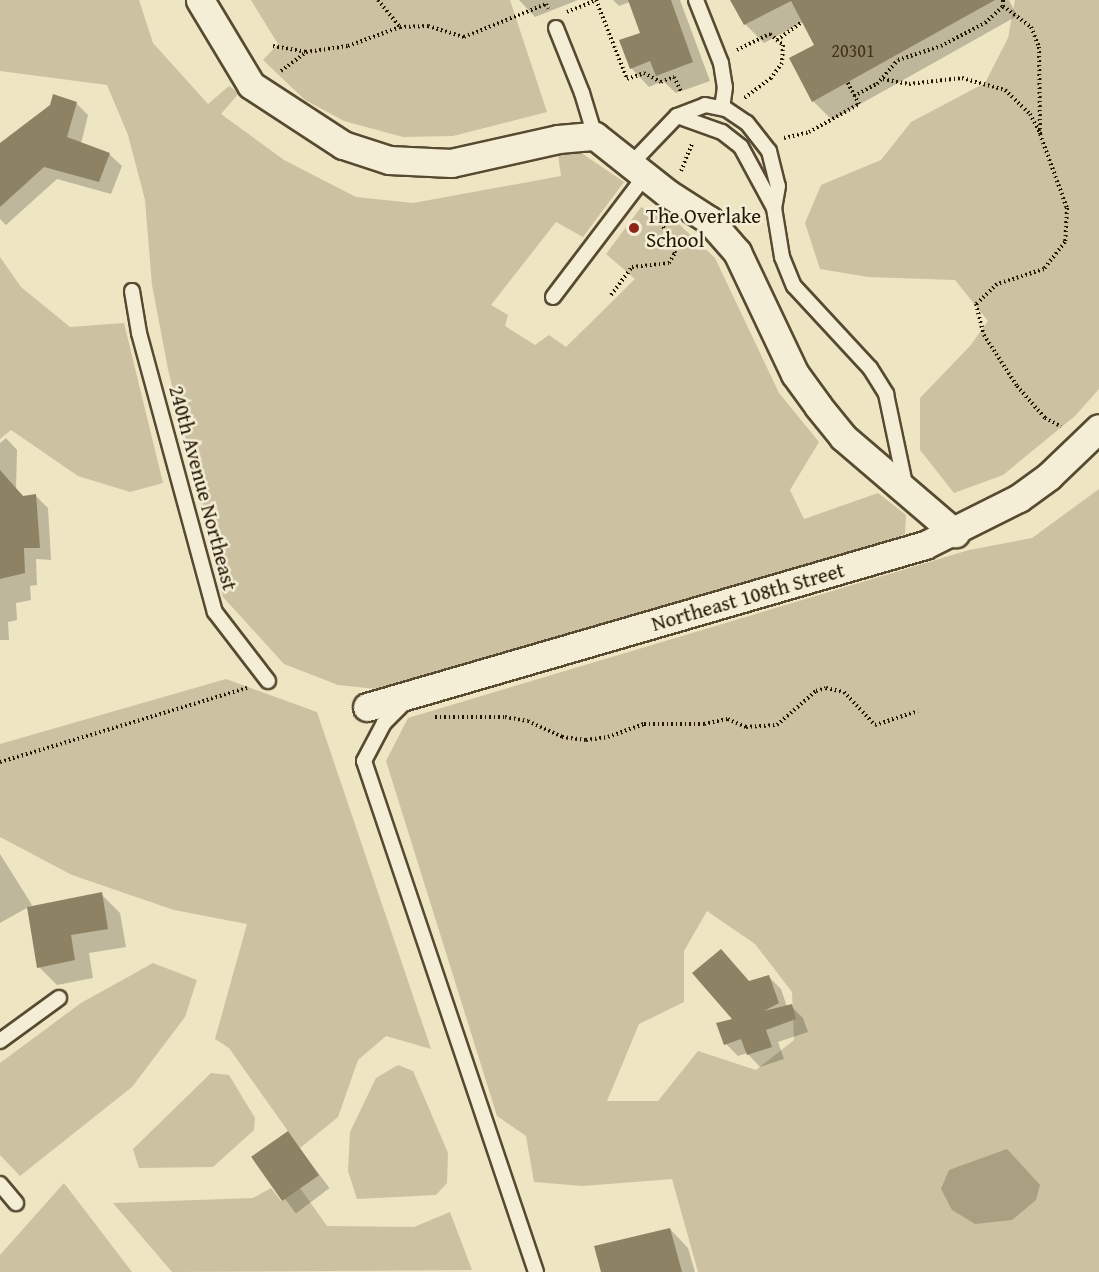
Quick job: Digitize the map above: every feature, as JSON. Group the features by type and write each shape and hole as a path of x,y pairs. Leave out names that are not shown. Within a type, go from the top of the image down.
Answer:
{"street":[{"path":"200,0 251,85 334,142 388,160 451,163 558,139 595,136 638,170 672,186 709,220 737,252 800,382 843,437 955,533"},
{"name":"Northeast 108th Street","path":"367,707 409,698 925,545 955,533 1027,493 1099,428"}],"lane":[{"path":"696,0 721,63 725,87 722,108"},
{"path":"554,23 582,93 595,136"},
{"path":"553,297 677,116 705,105 722,108 747,123 769,151 778,186 774,208"},
{"path":"677,116 722,132 741,147 774,208 782,257 794,286 870,368 886,393 906,491"},
{"name":"240th Avenue Northeast","path":"132,291 140,333 215,612 268,681"},
{"path":"409,698 384,723 364,761 536,1272"},
{"path":"0,1041 59,998"},
{"path":"0,1184 16,1203"}],"path":[{"path":"378,0 400,27"},
{"path":"562,13 596,0"},
{"path":"1002,0 1003,6 1031,27 1039,47 1040,134"},
{"path":"273,46 306,52 348,46 400,27 428,26 464,38 546,4 554,23"},
{"path":"854,96 882,79 898,60 941,46 985,23 1003,6"},
{"path":"777,40 802,22"},
{"path":"721,63 751,41 770,34 783,45 782,63 771,78 738,102"},
{"path":"882,79 909,84 962,78 1005,90 1030,114 1040,134 1066,208 1065,242 1044,269 997,284 976,304 984,335 1017,386 1045,418 1063,427"},
{"path":"777,142 810,132 859,104 848,83"},
{"path":"672,186 697,133"},
{"path":"611,295 632,267 669,262 675,253 672,239 657,218"},
{"path":"0,762 268,681"},
{"path":"409,698 437,718 504,717 528,721 562,737 586,740 608,737 644,724 704,724 728,719 746,727 777,725 816,691 826,688 844,692 875,725 918,711"}],"shaded area":[{"path":"0,0 139,0 153,43 208,104 229,86 239,93 221,114 284,160 356,197 413,203 561,176 557,148 580,152 624,182 583,237 556,222 491,305 508,315 505,326 535,345 549,335 566,347 635,279 606,254 641,207 680,225 715,258 779,393 819,442 790,490 804,519 878,493 906,515 905,534 854,554 386,690 338,685 284,664 223,597 168,369 152,285 145,200 128,135 107,85 0,71"},
{"path":"251,0 510,0 547,112 453,136 403,137 344,121 305,100 263,60 278,44"},
{"path":"1015,0 1099,0 1099,389 1075,416 1003,475 954,493 920,450 920,398 970,346 988,321 955,280 868,277 820,269 805,223 821,185 881,160 911,122 985,83 1008,38"},
{"path":"0,257 21,287 70,327 124,323 163,483 130,492 78,476 11,430 0,439"},
{"path":"1099,489 1099,1272 698,1272 672,1179 583,1186 534,1182 526,1136 497,1116 386,761 408,718 969,550 1032,538","holes":["707,911 755,944 792,992 794,1040 756,1070 698,1051 658,1101 607,1101 639,1024 684,1002 684,951"]},
{"path":"226,679 317,712 431,1049 386,1036 358,1060 338,1117 300,1148 229,1048 215,1039 247,924 174,910 72,875 0,837 0,744"},
{"path":"153,963 197,980 185,1017 132,1087 20,1176 0,1155 0,1063 81,1003"},
{"path":"398,1065 413,1071 448,1153 447,1183 436,1195 357,1199 348,1171 350,1132 376,1078"},
{"path":"211,1073 229,1075 255,1118 254,1130 213,1167 139,1168 133,1149"},
{"path":"1007,1149 1040,1185 1036,1200 1012,1220 975,1224 952,1210 941,1189 949,1170"},
{"path":"64,1183 132,1272 0,1272 0,1255"},
{"path":"271,1188 281,1201 300,1188 327,1226 414,1227 450,1212 472,1270 172,1272 113,1203 253,1198"}],"building":[{"path":"628,0 671,0 693,62 656,76 650,61 630,69 619,40 640,33"},
{"path":"730,0 995,0 812,102 789,58 814,45 791,1 744,25"},
{"path":"53,94 77,102 67,137 110,153 99,182 44,167 0,207 0,143 50,105"},
{"path":"0,470 23,496 36,494 40,548 24,548 25,573 0,579"},
{"path":"102,892 108,929 71,935 75,960 37,968 27,907"},
{"path":"721,949 749,981 769,975 779,1003 764,1011 792,1004 796,1019 766,1030 772,1047 747,1055 741,1039 724,1045 716,1023 732,1019 692,973"},
{"path":"288,1131 319,1175 282,1201 251,1157"},
{"path":"670,1228 682,1272 601,1272 594,1246"}],"place":[{"name":"The Overlake School","path":"634,228"}]}
